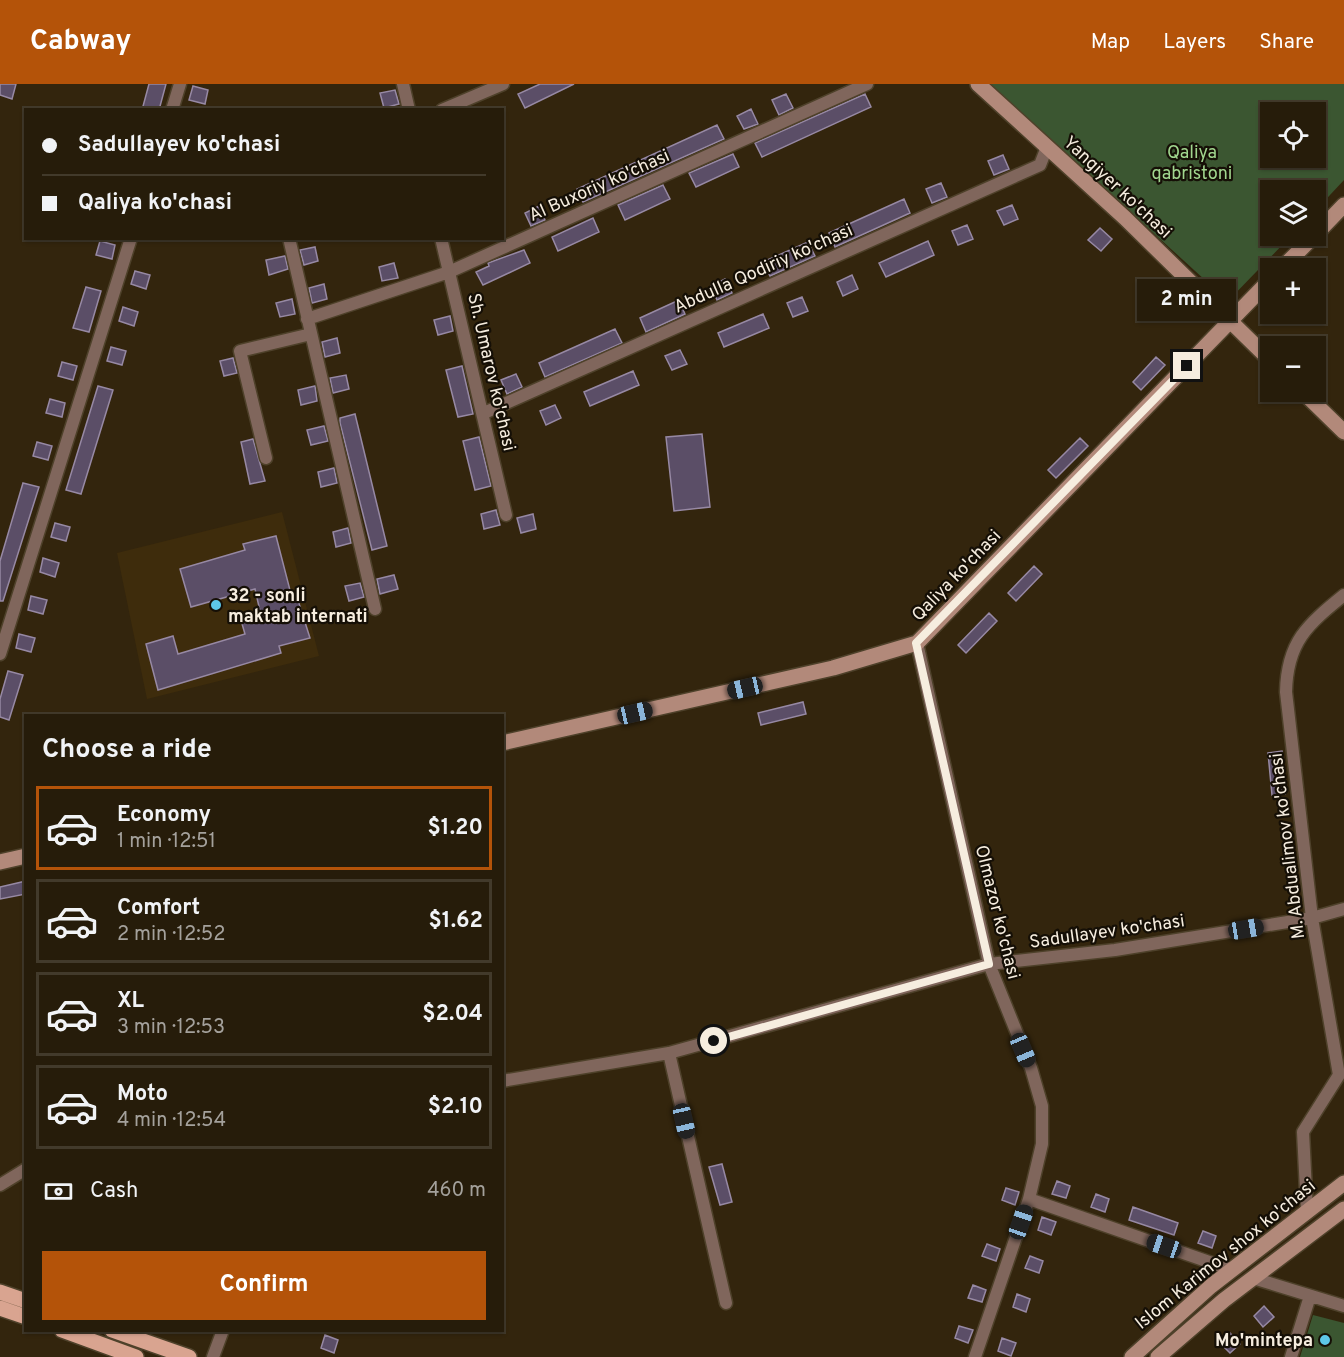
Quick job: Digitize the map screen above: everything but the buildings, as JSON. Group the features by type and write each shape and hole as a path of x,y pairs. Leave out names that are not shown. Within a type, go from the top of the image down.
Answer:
{"main road":[{"name":"Yangiyer ko'chasi","path":"978,84 1260,350"},
{"path":"1326,224 1344,205"},
{"path":"1292,258 1304,246"},
{"name":"Qaliya ko'chasi","path":"504,743 833,668 916,643 1260,290"},
{"path":"1313,402 1344,432"},
{"path":"0,862 24,856"},
{"name":"Islom Karimov shox ko'chasi","path":"1132,1357 1165,1325 1232,1270 1344,1183"},
{"name":"Islom Karimov shox ko'chasi","path":"1158,1357 1253,1278 1344,1209"},
{"path":"0,1292 24,1300"},
{"path":"0,1308 24,1316"},
{"path":"67,1332 136,1357"},
{"path":"118,1332 189,1357"}],"street":[{"path":"173,108 180,84"},
{"path":"404,84 409,108"},
{"path":"447,108 503,84"},
{"name":"Al Buxoriy ko'chasi","path":"308,319 449,272 867,84"},
{"name":"Abdulla Qodiriy ko'chasi","path":"484,413 1040,165 1047,147"},
{"path":"0,654 130,240"},
{"path":"289,240 375,609"},
{"name":"Sh. Umarov ko'chasi","path":"441,240 484,413 506,515"},
{"path":"266,458 240,351 310,334"},
{"name":"M. Abdualimov ko'chasi","path":"1307,1211 1303,1132 1339,1075 1312,918 1286,692 1287,671 1295,643 1307,628 1344,595"},
{"name":"Olmazor ko'chasi","path":"916,643 989,964 1031,1068 1042,1106 1042,1144 1029,1199 975,1357"},
{"name":"Sadullayev ko'chasi","path":"504,1081 669,1053 989,964 1115,950 1312,918 1344,909"},
{"path":"669,1053 726,1303"},
{"path":"0,1185 24,1170"},
{"path":"1029,1199 1232,1270"},
{"path":"1253,1278 1344,1306"},
{"path":"1291,1357 1310,1296"},
{"path":"213,1357 222,1332"}],"shaded area":[{"name":"32 - sonli maktab internati","path":"282,512 319,656 147,699 117,553"}],"green space":[{"name":"Qaliya qabristoni","path":"990,84 1344,84 1344,180 1326,199 1326,180 1260,180 1260,246 1281,246 1270,258 1260,258 1260,268 1228,301"},
{"name":"Mo'mintepa","path":"1313,1315 1344,1323 1344,1357 1300,1357"}],"place":[{"name":"32 - sonli maktab internati","path":"216,605"},
{"name":"Mo'mintepa","path":"1325,1340"}],"route":[{"path":"714,1041 989,964 916,643 1187,366"}]}
